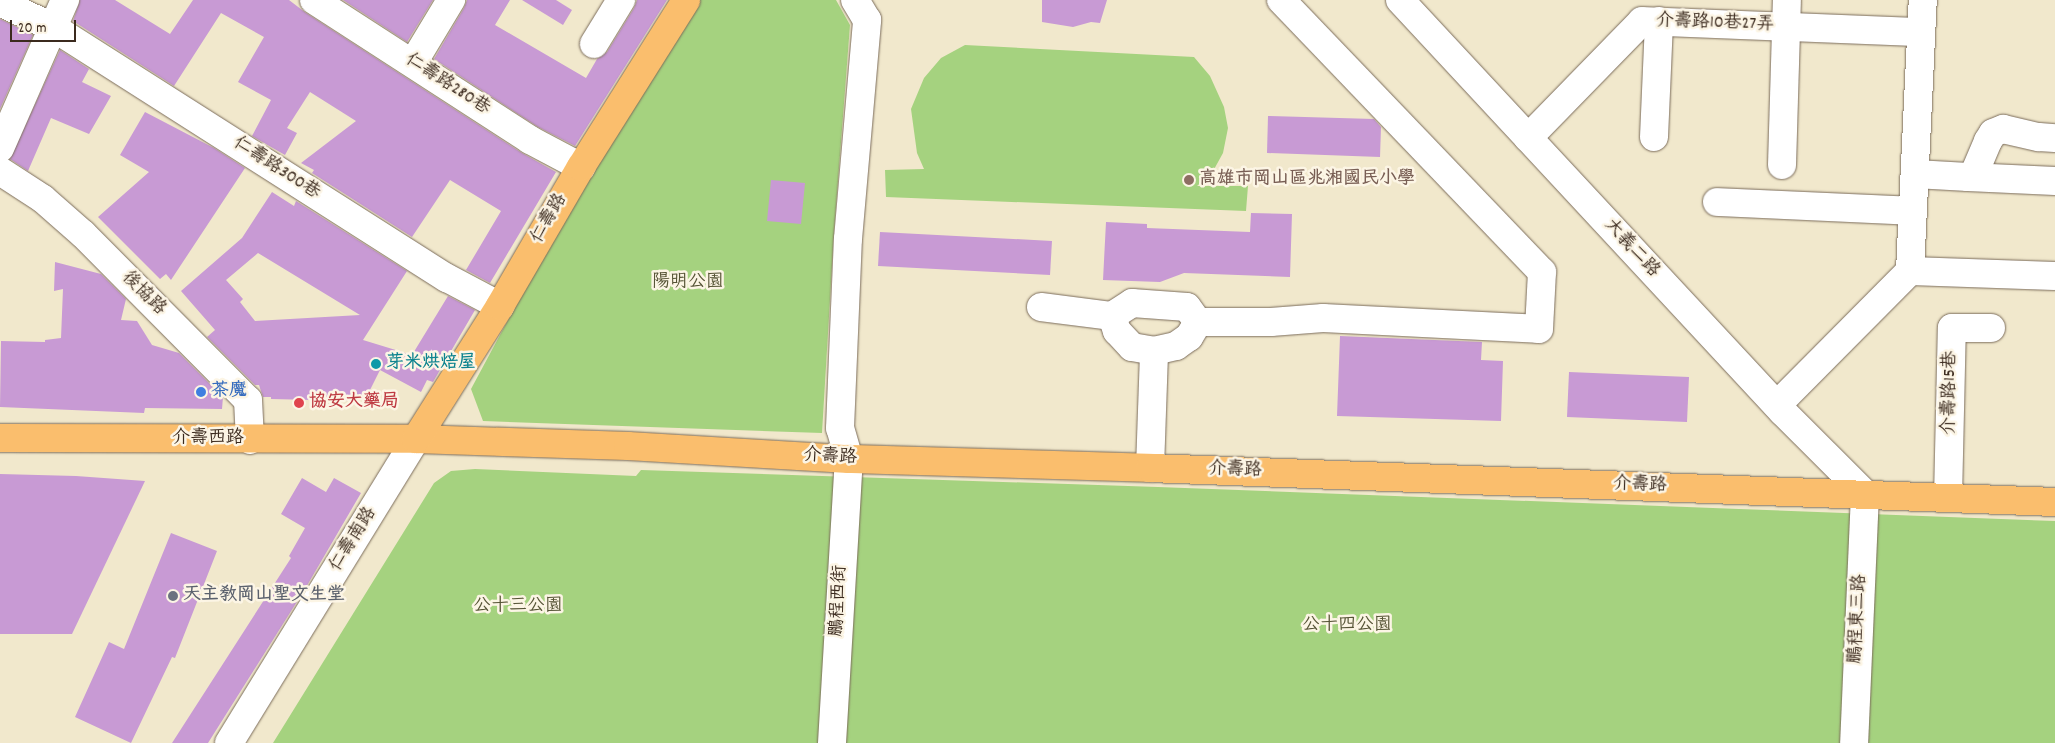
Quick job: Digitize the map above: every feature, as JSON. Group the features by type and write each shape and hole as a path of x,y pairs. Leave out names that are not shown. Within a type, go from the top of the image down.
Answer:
{"main road":[{"name":"仁壽路","path":"416,438 500,306 581,167 686,0"},
{"name":"介壽西路","path":"0,438 250,440 416,438"},
{"name":"介壽路","path":"416,438 632,446 849,459 1150,468 2055,502"}],"street":[{"path":"0,148 65,0"},
{"name":"仁壽路280巷","path":"314,0 530,140 581,167"},
{"path":"413,63 451,0"},
{"path":"594,44 621,0"},
{"name":"鵬程西街","path":"832,743 849,459 840,428 848,239 867,20 855,0"},
{"path":"1198,322 1271,322 1323,318 1539,329 1542,272 1281,0"},
{"name":"大義二路","path":"1400,0 1777,405 1865,494"},
{"path":"1777,405 1910,270 1923,0"},
{"name":"仁壽路300巷","path":"0,2 54,28 447,278 500,306"},
{"path":"1782,165 1787,13"},
{"name":"介壽路10巷27弄","path":"1528,138 1642,21 1659,22 1787,13 1921,32"},
{"path":"1654,137 1659,22"},
{"path":"1968,177 1974,174 1979,167 1994,133 2003,129 2039,137 2055,138"},
{"name":"後協路","path":"0,171 44,199 83,234 248,400 250,440"},
{"path":"1915,174 2055,181"},
{"path":"1717,202 1913,211"},
{"path":"1910,270 2055,276"},
{"path":"1041,307 1112,316 1132,303 1187,307 1198,322"},
{"path":"1112,316 1117,331 1132,347 1154,352 1176,346 1189,337 1198,322"},
{"name":"介壽路15巷","path":"1948,498 1952,328 1992,328"},
{"path":"1150,468 1154,352"},
{"name":"仁壽南路","path":"228,743 416,438"},
{"name":"鵬程東三路","path":"1854,743 1865,494"}],"green space":[{"name":"陽明公園","path":"692,0 836,0 850,25 834,233 822,433 483,421 471,389 592,163"},
{"path":"965,45 1194,57 1210,76 1224,107 1228,128 1223,153 1212,173 1197,186 1248,186 1246,211 886,197 885,170 924,169 917,153 911,109 924,78 941,58"},
{"path":"475,469 636,476 641,470 1158,487 2055,521 2055,743 273,743 434,483 451,471"}],"building":[{"path":"80,0 115,0 170,34 193,0 289,0 306,13 522,153 556,172 490,283 466,270 501,211 450,180 412,237 312,173 314,170 301,163 356,121 310,92 287,128 297,133 285,155 252,136 271,100 238,82 264,37 221,13 174,86 73,21"},
{"path":"343,0 433,0 407,42"},
{"path":"467,0 510,0 495,25 586,78 597,59 607,52 637,0 667,0 575,146 538,127 434,59"},
{"path":"522,0 556,0 572,10 563,25"},
{"path":"1042,0 1107,0 1100,23 1091,22 1073,27 1042,22"},
{"path":"0,19 33,35 0,109"},
{"path":"60,50 89,69 82,82 111,96 89,134 51,118 28,171 10,159"},
{"path":"145,112 214,148 245,168 171,280 166,274 160,279 98,217 149,172 120,155"},
{"path":"1268,116 1374,119 1381,127 1380,157 1267,153"},
{"path":"771,180 805,183 801,224 767,221"},
{"path":"272,192 294,206 296,201 407,271 363,340 412,355 448,296 475,310 433,382 427,380 421,392 380,370 366,398 356,401 271,399 271,397 263,397 259,385 255,385 207,337 215,330 181,291 242,238","holes":["258,253 360,315 255,321 240,302 243,299 226,280"]},
{"path":"1251,213 1292,214 1290,277 1184,273 1160,282 1103,280 1106,222 1147,224 1147,228 1250,232"},
{"path":"880,232 1052,241 1050,275 878,266"},
{"path":"55,262 101,274 126,299 121,320 137,321 152,345 179,353 223,397 222,409 145,408 144,413 0,407 1,341 45,342 45,340 61,338 63,289 54,291"},
{"path":"1340,336 1482,342 1481,360 1503,361 1501,421 1337,416"},
{"path":"1569,372 1689,377 1687,422 1567,417"},
{"path":"0,474 76,476 145,481 72,634 0,634"},
{"path":"302,478 326,492 334,478 361,493 305,589 208,743 172,743 291,558 289,556 305,528 281,514"},
{"path":"171,533 217,551 175,658 172,657 131,743 75,717 109,642 124,649"}],"place":[{"name":"高雄市岡山區兆湘國民小學","path":"1189,180"},
{"name":"芽米烘焙屋","path":"376,364"},
{"name":"茶魔","path":"201,392"},
{"name":"協安大藥局","path":"299,403"},
{"name":"天主教岡山聖文生堂","path":"173,596"}],"park label":[{"name":"公十三公園","path":"518,607"},
{"name":"公十四公園","path":"1347,626"}]}
